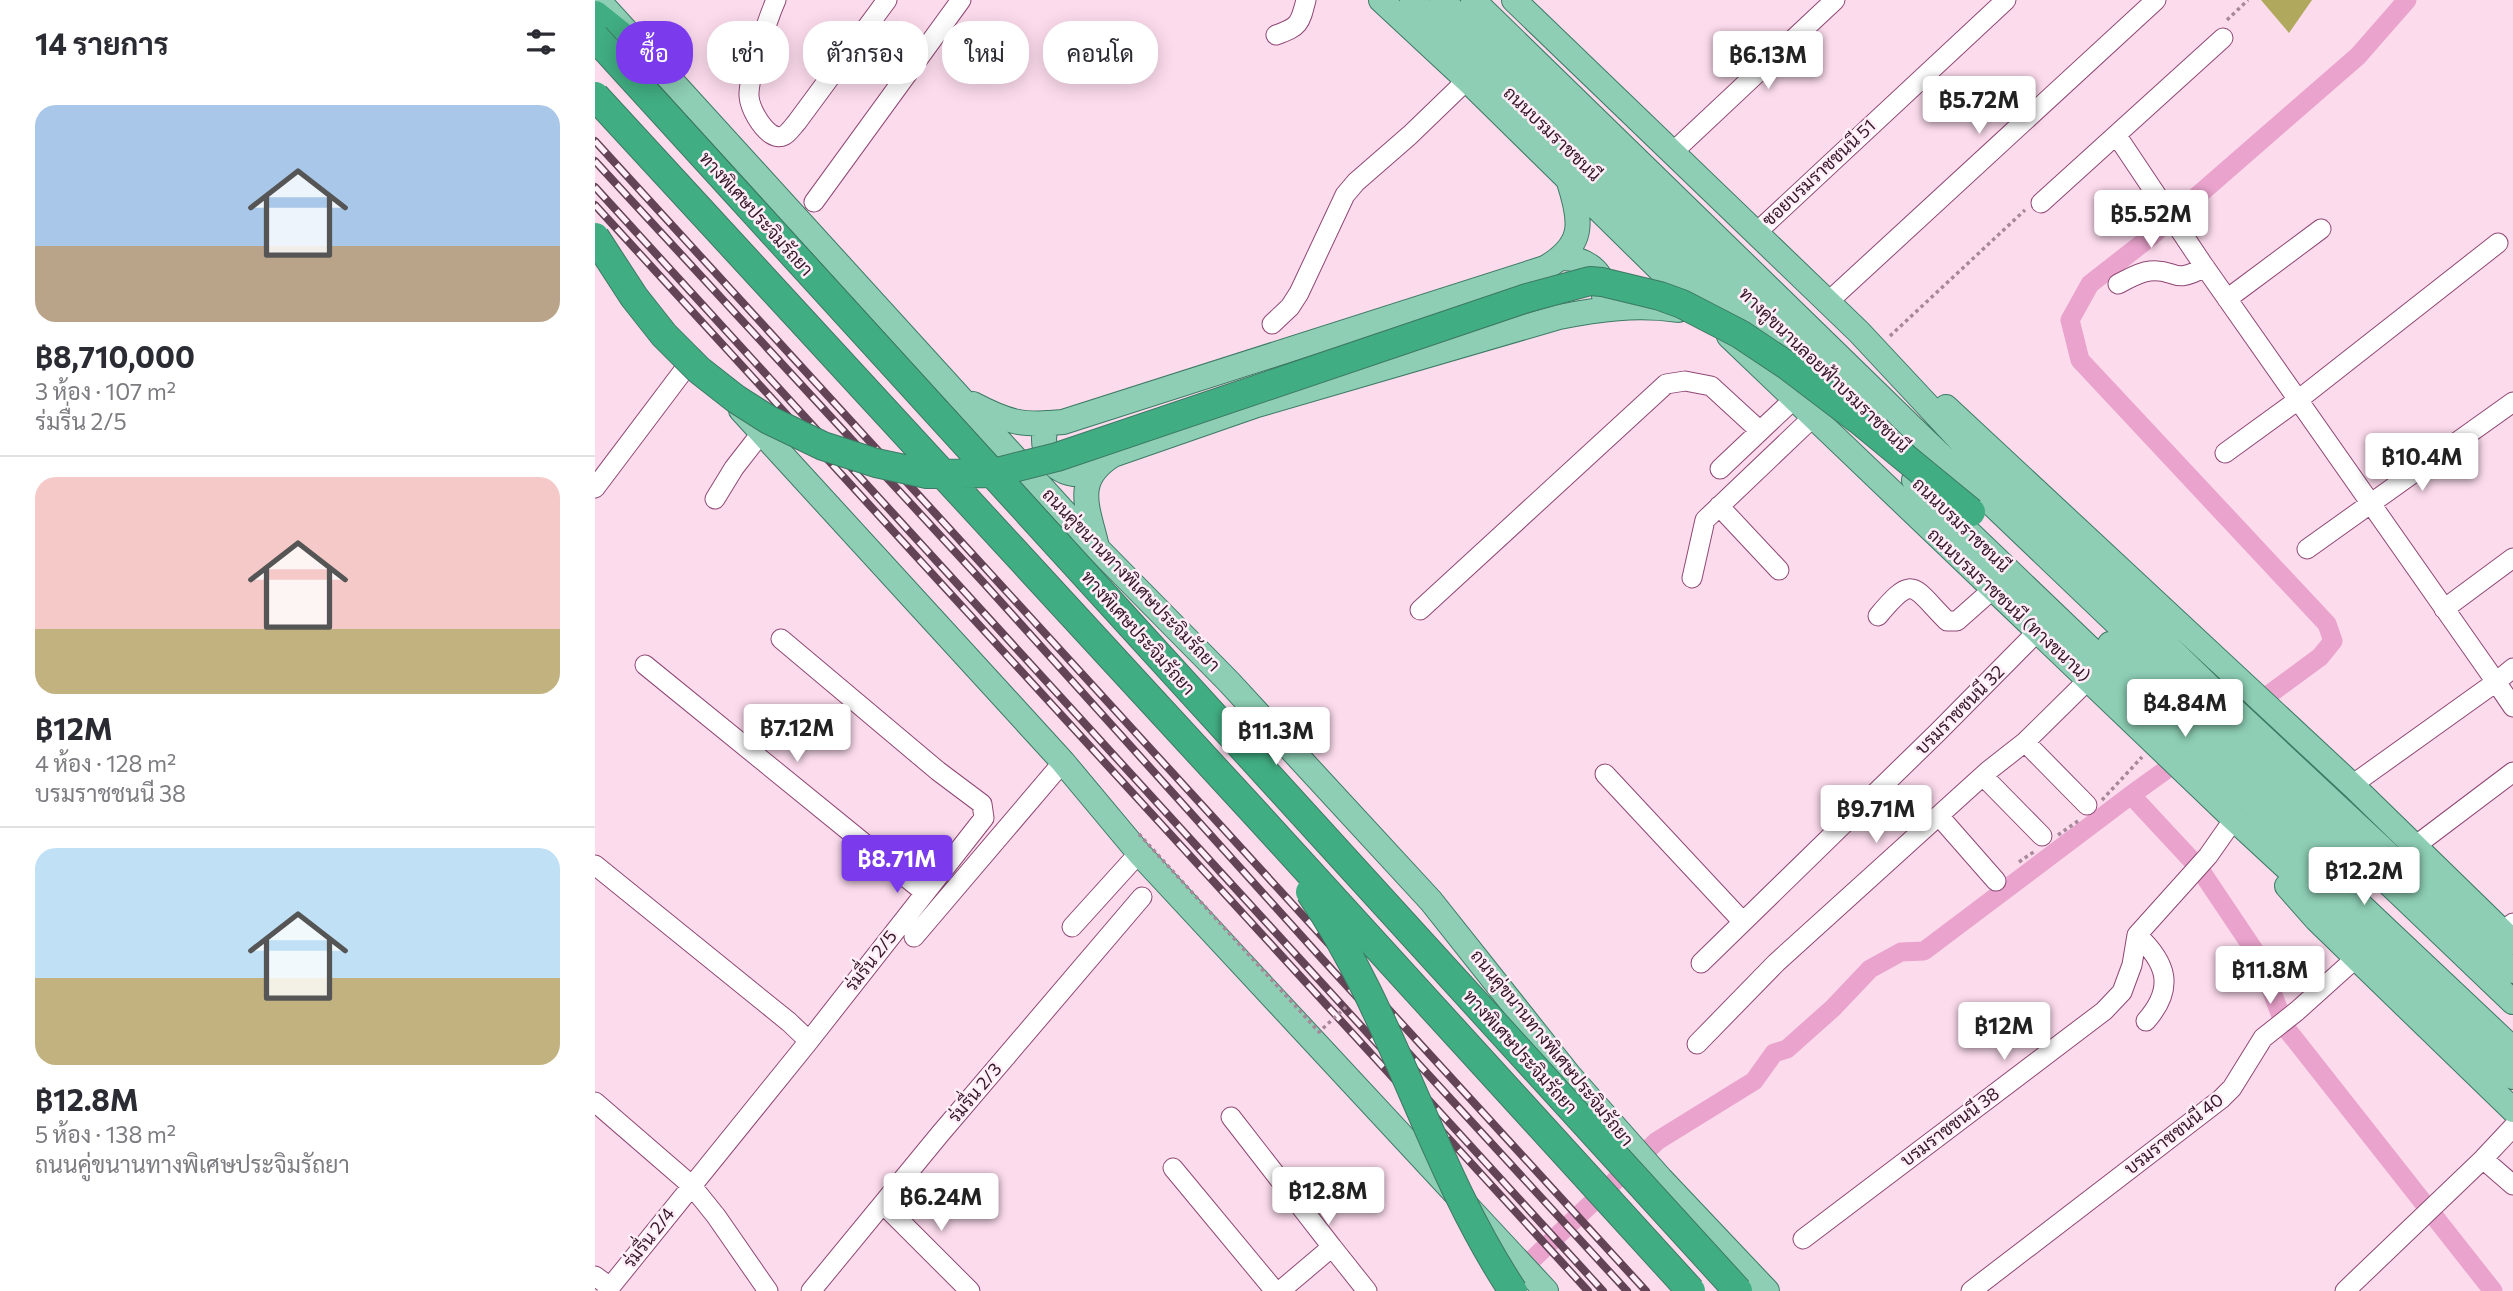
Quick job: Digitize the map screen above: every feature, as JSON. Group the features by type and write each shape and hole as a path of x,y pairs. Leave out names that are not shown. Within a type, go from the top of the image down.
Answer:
{"highway":[{"path":"595,15 616,32"},
{"name":"ทางพิเศษประจิมรัถยา","path":"595,37 1738,1291"},
{"name":"ทางพิเศษประจิมรัถยา","path":"595,96 1691,1291"},
{"path":"595,237 634,297 664,335 699,370 736,399 769,420 823,446 876,463 927,474 993,473 1057,457 1513,302 1590,281 1660,296 1740,334 1859,420 1971,512"},
{"path":"1257,815 1319,905 1347,954 1470,1219 1513,1291"}],"main road":[{"name":"ถนนคู่ขนานทางพิเศษประจิมรัถยา","path":"598,0 617,21"},
{"path":"959,397 1014,422 1063,422 1545,268 1562,258 1574,242 1579,226 1578,208 1562,175 1467,80 1381,0"},
{"name":"ทางคู่ขนานลอยฟ้าบรมราชชนนี","path":"1473,0 1927,442 2513,1002"},
{"name":"ทางคู่ขนานลอยฟ้าบรมราชชนนี","path":"1425,3 1971,512 2513,1027"},
{"name":"ถนนบรมราชชนนี","path":"1425,3 1606,186 2164,735"},
{"path":"1522,3 1859,332 1977,434 2352,785 2513,928"},
{"name":"ถนนคู่ขนานทางพิเศษประจิมรัถยา","path":"673,84 1097,548 1229,682 1431,901 1536,1034 1611,1122 1767,1291"},
{"path":"1562,175 1606,186"},
{"name":"ถนนบรมราชชนนี","path":"1562,175 1812,418"},
{"path":"595,248 1063,762 1139,853 1543,1288"},
{"path":"1562,258 1573,258 1595,269 1604,285 1603,300 1597,309"},
{"path":"1097,548 1086,499 1086,484 1101,462 1113,455 1257,405 1559,317 1597,309 1658,307 1706,315"},
{"path":"1859,332 1975,458 2218,695 2513,971"},
{"name":"ถนนบรมราชชนนี (ทางขนาน)","path":"1812,418 2088,680 2164,735 2190,760 2234,819 2471,1023 2513,1077"},
{"path":"1047,423 1042,437 1044,450 1058,468 1074,474 1091,473"},
{"path":"2190,760 2471,1023 2513,1049"},
{"path":"2352,785 2401,820 2513,928"},
{"path":"2234,819 2290,889 2356,958 2513,1110"}],"street":[{"path":"776,0 751,79 749,96 753,110 763,126 780,138 797,122 887,0"},
{"path":"814,202 961,0"},
{"path":"1276,35 1294,29 1300,21 1306,0"},
{"path":"1673,152 1835,0"},
{"name":"ซอยบรมราชชนนี 51","path":"1756,233 2006,0"},
{"path":"1828,302 2156,0"},
{"path":"2041,203 2120,141 2223,38"},
{"path":"1272,324 1290,307 1299,293 1345,195 1467,80"},
{"path":"2120,141 2227,299 2513,707"},
{"path":"2227,299 2321,229"},
{"path":"2225,453 2298,400 2498,243"},
{"path":"2118,284 2151,270 2181,278 2204,265"},
{"path":"595,488 693,358"},
{"path":"1420,610 1666,384 1685,381 1711,386 1760,431"},
{"path":"1720,469 1794,399"},
{"path":"2307,549 2513,402"},
{"path":"1692,578 1706,520 1812,418"},
{"path":"715,499 734,468 762,432"},
{"path":"1719,506 1779,569"},
{"path":"2444,609 2513,558"},
{"path":"1878,616 1898,592 1907,588 1915,589 1947,621 1957,621 1992,590"},
{"name":"บรมราชชนนี 32","path":"1701,963 2037,632"},
{"name":"ร่มรื่น 2/5","path":"691,1185 809,1041 984,818 982,804 938,771 781,639"},
{"path":"645,665 924,892"},
{"path":"2352,785 2513,668"},
{"path":"1697,1044 1776,963 2025,742 2088,680"},
{"path":"2025,742 2087,805"},
{"path":"914,937 1063,762"},
{"path":"2423,840 2513,772"},
{"path":"1605,774 1743,922"},
{"path":"1984,777 2042,836"},
{"path":"1939,816 1996,881"},
{"path":"2146,1021 2159,1006 2165,986 2163,969 2153,950 2137,935 2208,856 2234,819"},
{"path":"1072,927 1139,853"},
{"path":"595,865 809,1041"},
{"name":"ร่มรื่น 2/3","path":"811,1291 1142,897"},
{"name":"บรมราชชนนี 38","path":"1803,1239 2104,1011 2122,992 2132,965 2137,935"},
{"name":"บรมราชชนนี 40","path":"1971,1291 2221,1099 2232,1088 2255,1049 2269,1033 2356,958"},
{"path":"595,1102 691,1185 768,1291"},
{"path":"1231,1117 1367,1291"},
{"path":"2346,1291 2513,1127"},
{"path":"2483,1159 2513,1185"},
{"path":"1173,1168 1278,1291 1332,1247"},
{"name":"ร่มรื่น 2/4","path":"604,1285 691,1185"},
{"path":"883,1204 970,1291"}],"shaded area":[{"path":"2261,0 2312,0 2289,33"}],"waterway":[{"path":"2252,707 2320,657 2333,641 2327,624 2080,360 2070,320 2090,284 2149,238 2358,56 2407,0"},
{"path":"2185,756 2131,795 2199,868 2260,959 2285,1027 2493,1291"},
{"path":"1516,1275 1657,1141 1754,1081 1774,1053 1787,1049 1833,1008 1870,969 1901,952 1924,951 2131,795"}],"railway":[{"path":"595,141 1646,1291"},
{"path":"595,161 982,581 1324,961 1627,1291"},
{"path":"595,187 1603,1291"},
{"path":"595,205 1588,1291"}]}
